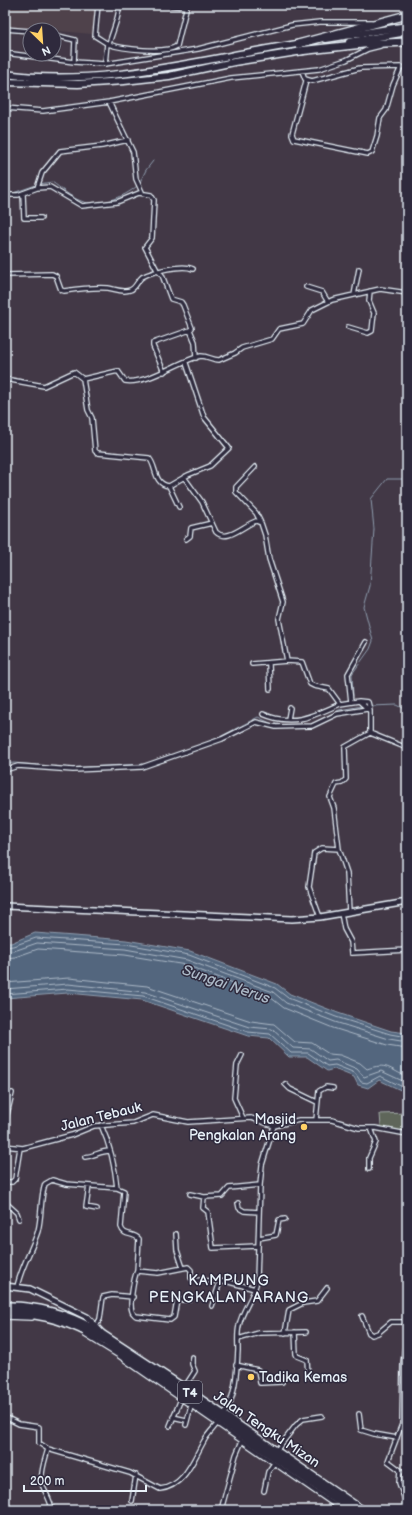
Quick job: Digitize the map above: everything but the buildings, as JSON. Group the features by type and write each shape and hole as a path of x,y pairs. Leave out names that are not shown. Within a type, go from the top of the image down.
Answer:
{"highway":[{"path":"298,48 407,15"},
{"path":"298,48 407,42"},
{"name":"Jalan Tengku Mizan","path":"5,1306 20,1306 54,1311 96,1327 104,1335 362,1510"},
{"name":"Jalan Tengku Mizan","path":"5,1317 28,1313 54,1318 86,1331 106,1342 351,1510"}],"main road":[{"path":"5,82 78,84 169,76 407,26"},
{"path":"6,74 75,78 119,74 407,32"}],"street":[{"path":"98,5 95,36 108,44 147,50 175,48"},
{"path":"105,64 108,44 115,21 120,13 119,5"},
{"path":"167,5 187,6 178,45 175,48 176,53"},
{"path":"5,53 74,62 105,64 198,49 292,25 320,22 368,22 407,15"},
{"path":"5,29 22,30"},
{"path":"62,37 75,40 74,62"},
{"path":"5,108 43,111 109,102 231,78 328,67 368,49 393,43"},
{"path":"147,50 148,58"},
{"path":"302,71 303,77 306,81 292,134 294,139 368,154 372,152 378,136 380,118 388,105 393,85 401,67 360,68 306,81"},
{"path":"109,102 133,152 137,183 142,192"},
{"path":"38,185 42,172 60,151 106,146 128,140"},
{"path":"5,195 23,194 38,185 50,187 82,206 118,202 142,192 151,195 154,200 152,238 145,247 160,272 172,300 181,302 184,305 192,326 190,330 195,342 196,358"},
{"path":"23,194 24,218 41,218"},
{"path":"5,275 55,275 58,278 59,288 64,291 108,288 127,291 134,288 141,278 175,267 182,269 188,267 192,269"},
{"path":"354,295 359,269"},
{"path":"306,287 322,292 328,302"},
{"path":"83,379 118,371 124,380 128,382 164,372 196,358 208,356 219,360 242,348 272,339 279,329 303,324 312,310 328,302 380,289 407,294"},
{"path":"348,327 368,334 372,331 374,313 369,301 370,292"},
{"path":"164,372 153,346 153,342 190,330"},
{"path":"169,486 184,477 210,466 229,448 204,417 186,363"},
{"path":"5,379 48,385 74,372 83,379 88,408 92,418 95,451 125,457 149,458 152,462 157,478 166,486 169,486 179,507"},
{"path":"256,467 236,486 236,492 256,513 263,528 269,559 283,602 279,619 287,661"},
{"path":"184,477 202,502 216,532 223,536 253,522 260,521"},
{"path":"186,539 190,536 191,528 212,523"},
{"path":"351,702 348,674 366,642"},
{"path":"252,664 269,664 287,661 302,662 310,684 329,689 340,704"},
{"path":"269,664 270,689"},
{"path":"263,714 273,718 288,720 308,718 340,704 351,702 360,702 368,707"},
{"path":"368,707 370,733"},
{"path":"5,770 18,766 73,770 142,767 222,739 256,722 276,727 312,726 342,713 368,707"},
{"path":"288,720 290,708"},
{"path":"370,733 407,748"},
{"path":"349,912 347,873 339,849 334,808 330,797 336,784 342,783 346,779 345,747 370,733"},
{"path":"320,917 309,887 314,853 322,848 339,849"},
{"path":"5,906 284,919 320,917 407,902"},
{"path":"341,913 344,929 350,939 352,954 407,950"},
{"path":"242,1055 237,1065 234,1098 243,1118"},
{"path":"285,1084 290,1089 317,1102"},
{"path":"316,1120 319,1091 326,1087 333,1088"},
{"path":"5,1123 12,1093"},
{"name":"Jalan Tebauk","path":"5,1146 20,1148 72,1135 101,1125 133,1123 153,1115 188,1122 243,1118 259,1120 274,1126"},
{"path":"224,1416 231,1403 241,1318 258,1280 259,1212 262,1165 274,1126 299,1120 332,1120 359,1128 371,1128 407,1134"},
{"path":"101,1125 108,1138 115,1167 117,1188"},
{"path":"369,1169 369,1158 376,1142 371,1128"},
{"path":"5,1182 12,1182 15,1179 20,1148"},
{"path":"85,1157 93,1156 100,1151 110,1151"},
{"path":"17,1287 38,1231 42,1193 45,1184 52,1180 66,1184 117,1188 124,1191 122,1231 125,1234 136,1236 138,1239 138,1271 135,1278 132,1311 136,1316 167,1320 174,1317 177,1300 189,1300"},
{"path":"190,1194 204,1197 222,1196 229,1188 260,1185"},
{"path":"90,1186 86,1207 97,1209"},
{"path":"204,1197 203,1208 208,1212 213,1248 258,1246"},
{"path":"5,1202 17,1213 19,1218"},
{"path":"238,1203 239,1208 244,1211 259,1212"},
{"path":"259,1238 276,1235 279,1220 285,1219"},
{"path":"176,1234 177,1250 183,1268"},
{"path":"138,1271 158,1273 191,1268 191,1278 193,1280 220,1282 255,1289"},
{"path":"212,1306 220,1282"},
{"path":"5,1286 30,1289 87,1317 96,1327 100,1319 102,1297 133,1297"},
{"path":"286,1333 289,1310 303,1303 317,1301 327,1288"},
{"path":"362,1316 368,1333 372,1335 378,1334 389,1323 407,1322"},
{"path":"5,1317 32,1318 71,1328 119,1356 342,1510"},
{"path":"407,1330 403,1363 402,1424 388,1461 399,1468 400,1483 407,1506"},
{"path":"295,1332 296,1354 297,1356 307,1360 308,1376"},
{"path":"238,1338 259,1333 306,1332"},
{"path":"184,1388 195,1371 192,1358"},
{"path":"236,1365 258,1370 260,1383 282,1382"},
{"path":"170,1426 181,1399"},
{"path":"186,1425 186,1420 192,1406"},
{"path":"359,1414 361,1430 376,1435 397,1438"},
{"path":"276,1452 296,1425 303,1419 322,1416"},
{"path":"5,1417 19,1424 39,1427 39,1443 48,1449 136,1475 156,1488 164,1489 176,1483 191,1465 205,1439 217,1424"},
{"path":"173,1417 186,1420"},
{"path":"402,1424 407,1424"},
{"path":"221,1510 236,1454 242,1441"},
{"path":"48,1449 42,1476 42,1484 52,1504 52,1510"},
{"path":"264,1491 270,1469 274,1463"},
{"path":"400,1471 407,1472"},
{"path":"132,1501 136,1475"}],"shaded area":[{"path":"5,5 97,5 92,34 62,31 62,22 22,22 22,28 5,26"}],"green space":[{"path":"407,1113 407,1133 399,1133 381,1127 380,1114"}],"water":[{"name":"Sungai Nerus","path":"35,933 126,940 190,951 277,984 290,994 338,1013 391,1031 407,1033 407,1093 379,1080 368,1088 358,1085 354,1077 334,1069 327,1071 307,1057 289,1057 269,1038 248,1036 142,1000 68,993 5,998 5,943 11,943"}],"waterway":[{"path":"139,184 146,170 153,161"},
{"path":"39,184 52,182 69,195 88,203 110,200 125,194 137,186"},
{"path":"5,191 13,193 36,185"},
{"path":"353,696 352,674 370,649 373,641 364,607 370,586 374,529 371,499 387,479 407,479"},
{"path":"371,706 397,705 407,710"},
{"path":"318,721 339,710 362,706"},
{"path":"203,744 220,737 258,717 272,724 296,725"},
{"path":"154,761 170,755"},
{"path":"5,764 14,763 66,768 144,764"}],"place":[{"name":"Masjid Pengkalan Arang","path":"304,1127"},
{"name":"Tadika Kemas","path":"251,1377"}],"district":[{"name":"KAMPUNG PENGKALAN ARANG","path":"229,1288"}]}
